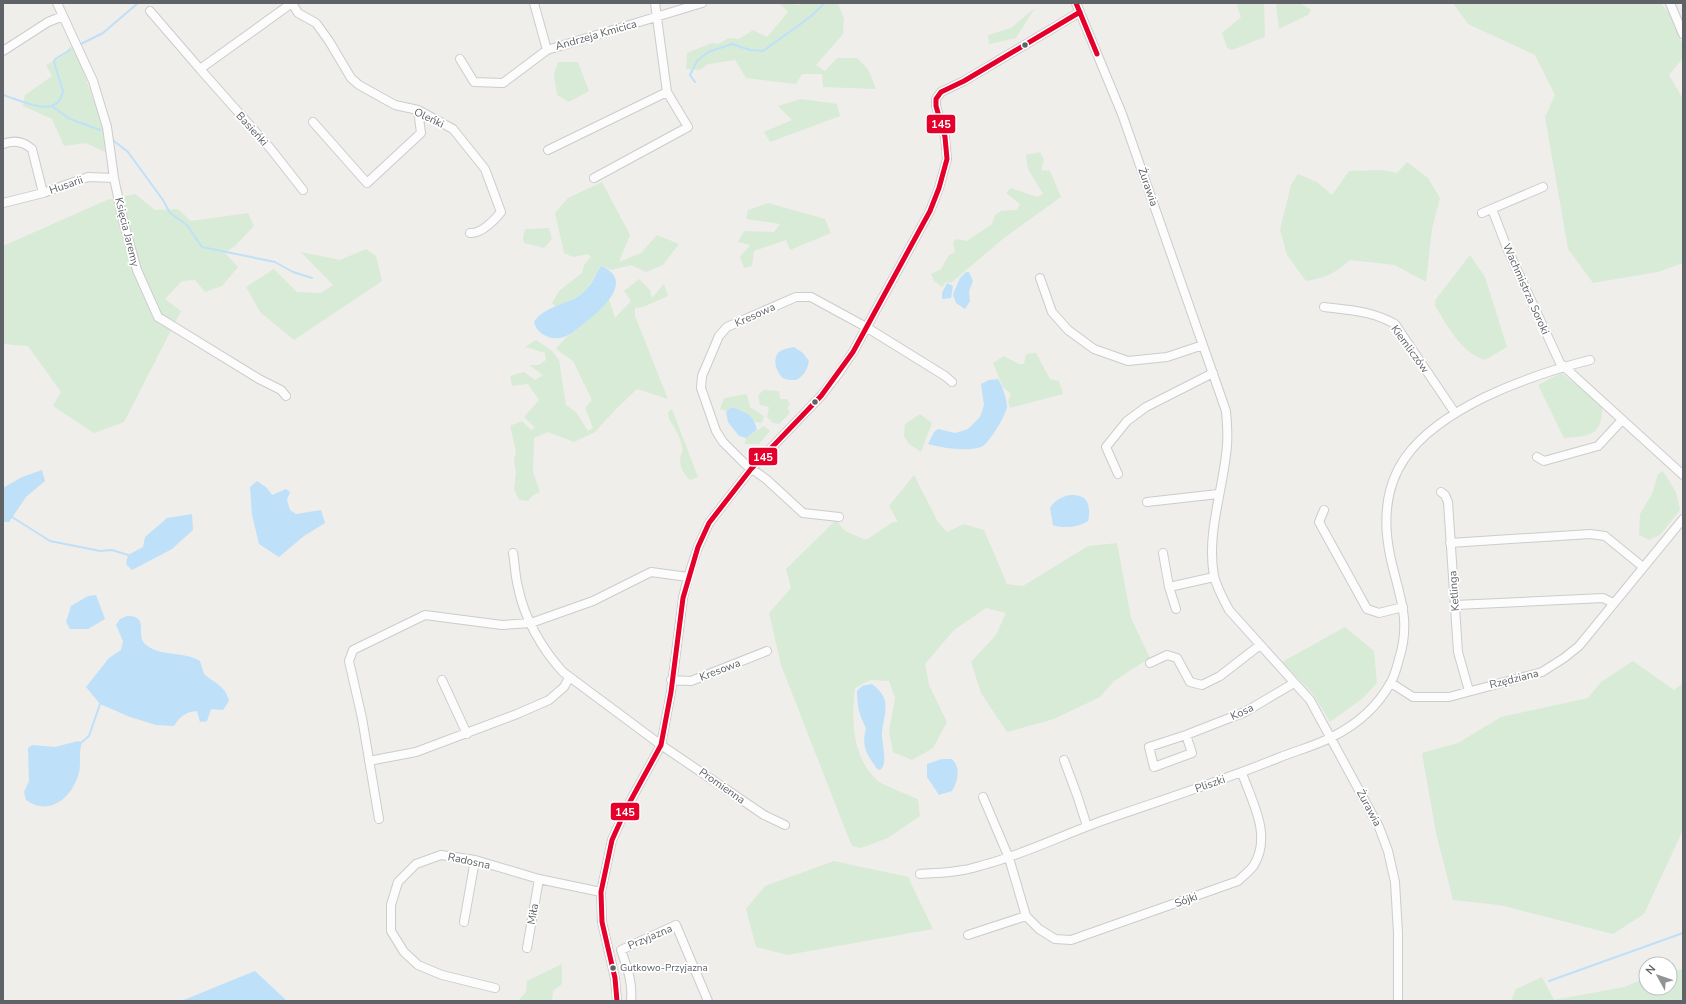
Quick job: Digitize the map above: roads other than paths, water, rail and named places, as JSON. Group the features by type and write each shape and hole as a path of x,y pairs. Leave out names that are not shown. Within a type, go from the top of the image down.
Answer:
{"street":[{"name":"Księcia Jaremy","path":"57,3 93,81 107,127 114,178 136,270 158,317 259,379 281,390 286,396"},
{"path":"200,68 292,3"},
{"name":"Oleńki","path":"292,3 298,13 316,23 329,41 350,78 358,85 395,104 418,110 453,129 485,169 501,212 495,220 475,233 470,233"},
{"path":"534,3 547,50"},
{"path":"594,178 688,127 667,92 655,3"},
{"name":"Andrzeja Kmicica","path":"460,59 474,82 503,83 547,50 702,3"},
{"name":"Żurawia","path":"1076,3 1122,114 1226,411 1228,430 1227,446 1218,494 1212,556 1214,577 1220,594 1229,610 1310,700 1379,827 1388,851 1395,882 1398,933 1398,1001"},
{"path":"1670,3 1683,34"},
{"name":"Basieńki","path":"150,11 270,148 304,190"},
{"path":"617,1001 614,978 602,922 601,892 612,840 626,809 660,745 688,577 698,547 709,523 751,469 821,396 853,352 930,211 939,188 946,159 945,137 936,106 936,99 941,92 964,81 1080,12"},
{"path":"3,51 48,22 63,16"},
{"path":"548,150 667,92"},
{"name":"Oleńki","path":"312,122 367,183 421,134 418,110"},
{"name":"Husarii","path":"3,144 10,141 16,141 28,145 32,149 43,193"},
{"name":"Husarii","path":"3,203 43,193 88,177 114,178"},
{"path":"1482,213 1543,187"},
{"name":"Wachmistrza Soroki","path":"1492,209 1507,248 1545,332 1560,363 1565,366"},
{"path":"1040,278 1052,312 1068,330 1094,349 1128,361 1167,357 1203,344"},
{"name":"Kresowa","path":"839,517 803,513 722,442 716,431 701,388 702,376 719,336 727,327 796,297 811,297 866,327 945,376 952,382"},
{"name":"Kiemliczów","path":"1324,307 1368,312 1381,316 1395,324 1455,413"},
{"name":"Pliszki","path":"920,874 964,870 1009,858 1086,826 1242,773 1331,737 1359,720 1379,701 1391,683 1403,646 1405,632 1403,608 1390,554 1387,532 1387,504 1392,484 1415,444 1438,424 1455,413 1504,388 1565,366 1590,360"},
{"path":"1565,366 1683,475"},
{"path":"1118,474 1106,447 1127,422 1146,407 1213,373"},
{"path":"1537,457 1544,461 1598,446 1622,420"},
{"name":"Ketlinga","path":"1441,492 1445,495 1448,502 1458,652 1469,690"},
{"path":"1147,502 1218,494"},
{"path":"1324,510 1319,522 1367,609 1379,613 1403,608"},
{"name":"Rzędziana","path":"1391,683 1413,697 1450,697 1469,690 1542,672 1579,646 1683,519"},
{"path":"1450,543 1590,534 1605,536 1643,567"},
{"name":"Promienna","path":"514,553 518,588 524,608 535,633 552,660 569,678 660,745 764,815 785,824"},
{"path":"1163,553 1169,587 1176,609"},
{"path":"379,819 349,661 353,650 425,615 502,626 531,623 593,601 650,572 688,577"},
{"path":"1169,587 1214,577"},
{"path":"1455,605 1603,598 1614,603"},
{"path":"1150,663 1167,655 1177,658 1190,682 1202,685 1220,676 1260,645"},
{"name":"Kresowa","path":"671,680 691,681 767,651"},
{"path":"369,761 416,752 467,734 550,700 564,687 569,678"},
{"path":"442,680 467,734"},
{"name":"Kosa","path":"1186,735 1192,753 1154,767 1149,747 1186,735 1245,712 1294,683"},
{"path":"1064,760 1077,795 1086,826"},
{"name":"Sójki","path":"983,797 1009,858 1026,916 1039,929 1055,939 1071,940 1238,881 1253,866 1262,845 1259,818 1242,773"},
{"name":"Radosna","path":"495,988 442,975 418,965 404,952 391,931 391,905 398,882 416,864 441,855 475,860 539,880 601,892"},
{"path":"464,922 475,860"},
{"name":"Miła","path":"527,948 539,880"},
{"path":"968,935 1026,916"},
{"name":"Przyjazna","path":"631,1001 632,991 629,969 621,950 676,925 708,1001"}],"water":[{"path":"601,266 611,272 616,280 615,288 605,305 578,328 564,337 555,338 542,334 534,322 539,316 551,308 571,300 584,292"},
{"path":"966,272 969,272 973,281 969,291 970,301 965,309 956,303 953,294 960,278"},
{"path":"947,283 953,286 951,298 942,299 942,293"},
{"path":"794,347 803,353 809,361 803,375 796,380 791,380 783,378 778,372 775,362 779,352"},
{"path":"998,379 1005,396 1007,406 1004,416 997,429 984,445 981,447 962,449 928,444 934,432 938,429 955,433 968,429 980,417 984,405 981,384 989,380"},
{"path":"731,407 748,414 754,421 757,430 746,438 739,436 728,422 726,412"},
{"path":"42,470 45,481 26,497 9,522 3,522 3,488 22,477"},
{"path":"257,481 267,488 272,495 286,489 290,492 287,500 290,510 296,514 321,510 325,523 304,536 279,557 259,544 252,515 250,487"},
{"path":"1069,495 1080,496 1087,501 1089,511 1088,521 1071,527 1053,525 1050,508 1058,500"},
{"path":"192,514 193,530 172,549 132,570 126,564 128,555 143,547 145,537 167,518"},
{"path":"96,595 105,619 88,629 70,629 66,622 71,606 88,596"},
{"path":"127,616 138,619 143,641 152,649 165,653 187,656 200,661 204,674 219,685 227,696 229,701 223,710 211,709 207,721 200,722 197,711 190,712 181,717 174,726 156,725 130,717 100,704 86,687 109,658 121,650 123,641 116,625 120,619"},
{"path":"872,684 882,693 885,701 882,732 884,763 880,770 877,769 870,759 866,750 864,740 866,728 860,714 857,701 857,691 862,686"},
{"path":"78,741 82,742 80,750 80,768 78,776 70,792 57,803 50,806 34,805 26,800 24,792 29,781 28,748 32,745 55,747"},
{"path":"942,759 952,759 957,766 958,775 952,791 939,795 927,777 927,764"},
{"path":"255,971 287,1001 181,1001"}],"waterway":[{"path":"81,44 103,33 138,3"},
{"path":"695,82 690,75 697,61 708,52 732,44 750,50 763,51 810,17 825,3"},
{"path":"3,95 38,106 47,107 54,105 60,100 63,91 54,62 55,59 70,50"},
{"path":"53,107 70,119 100,130"},
{"path":"114,141 128,152 163,200 170,213 187,225 202,247 275,262 293,272 312,278"},
{"path":"12,517 50,541 100,551 112,550 128,555"},
{"path":"82,742 89,736 100,704"},
{"path":"1549,981 1683,933"}],"place":[{"name":"Gutkowo-Przyjazna","path":"613,968"}]}
